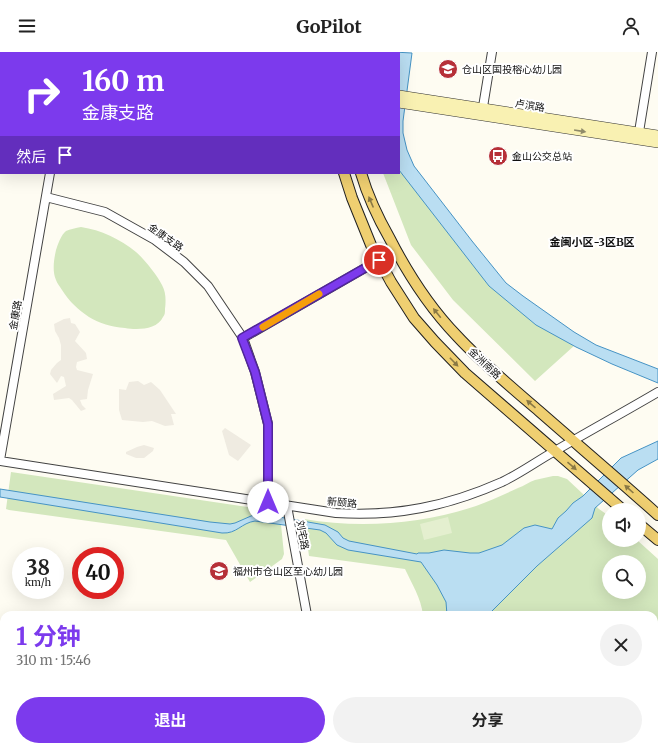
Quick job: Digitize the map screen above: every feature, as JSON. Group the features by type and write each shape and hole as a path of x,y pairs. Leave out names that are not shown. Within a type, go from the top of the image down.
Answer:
{"main road":[{"name":"卢滨路","path":"401,99 638,136 658,135"},
{"path":"638,136 658,143"},
{"name":"金洲南路","path":"344,174 358,216 371,245 391,282 414,318 465,373 615,503"},
{"name":"金洲南路","path":"361,174 369,198 386,233 411,277 432,307 456,336 483,362 658,515"},
{"path":"646,530 658,540"}],"street":[{"path":"482,112 492,52"},
{"path":"638,136 652,52"},
{"name":"金康路","path":"0,461 50,174"},
{"name":"金康支路","path":"46,197 104,212 155,240 184,262 208,286 242,338 255,372 268,424 268,502"},
{"path":"242,338 379,260"},
{"name":"新颐路","path":"0,461 336,513 366,514 404,511 428,507 463,497 503,481 658,392"},
{"name":"刘宅路","path":"287,506 306,611"}],"green space":[{"path":"400,168 461,244 575,345 535,381 453,300 411,245 383,174 400,174"},
{"path":"81,227 103,233 130,247 154,272 163,288 166,300 165,312 160,321 152,327 146,328 135,329 115,327 89,317 81,312 68,298 58,284 54,273 55,254 64,233 66,231"},
{"path":"11,472 275,511 280,515 284,554 282,559 250,582 226,540 9,510 6,509"},
{"path":"551,476 558,476 567,479 602,511 602,547 645,547 658,559 658,611 422,611 418,597 405,569 309,556 304,519 347,524 413,521 476,506 522,486"},
{"path":"448,517 452,533 424,540 420,524"}],"shaded area":[{"path":"70,318 71,323 75,324 80,332 75,341 86,353 87,359 77,362 77,370 93,374 87,399 80,400 86,409 81,411 69,398 54,400 53,394 66,386 64,377 61,376 57,383 50,374 51,370 61,360 61,345 55,331 54,324"},
{"path":"138,381 144,385 151,382 160,390 176,414 171,414 174,425 165,426 152,421 143,422 122,420 119,410 119,389 126,390 129,382"},
{"path":"225,428 251,445 238,461 229,455 222,431"},
{"path":"144,445 154,448 153,451 144,458 136,458 126,454 126,452"}],"water":[{"path":"400,52 412,53 403,121 403,133 407,150 414,166 472,241 506,283 523,296 574,332 596,345 658,369 658,383 576,347 536,325 489,286 400,171"},
{"path":"658,441 658,459 638,470 595,508 592,518 537,566 492,611 447,611 446,602 437,585 421,562 348,550 337,545 326,533 320,530 255,521 250,522 232,532 222,533 0,497 0,489 230,524 259,514 268,515 325,525 338,532 343,538 349,541 417,554 444,550 479,553 502,545 524,528 535,525 552,529 558,518 573,503 583,496 621,458"}],"slow traffic":[{"path":"263,327 319,294"}],"place":[{"name":"仓山区国投榕心幼儿园","path":"448,69"},
{"name":"金山公交总站","path":"498,156"},
{"name":"福州市仓山区至心幼儿园","path":"219,571"}],"district":[{"name":"金闽小区-3区B区","path":"592,242"}],"route":[{"path":"268,502 268,424 255,372 242,338 379,260"}]}
